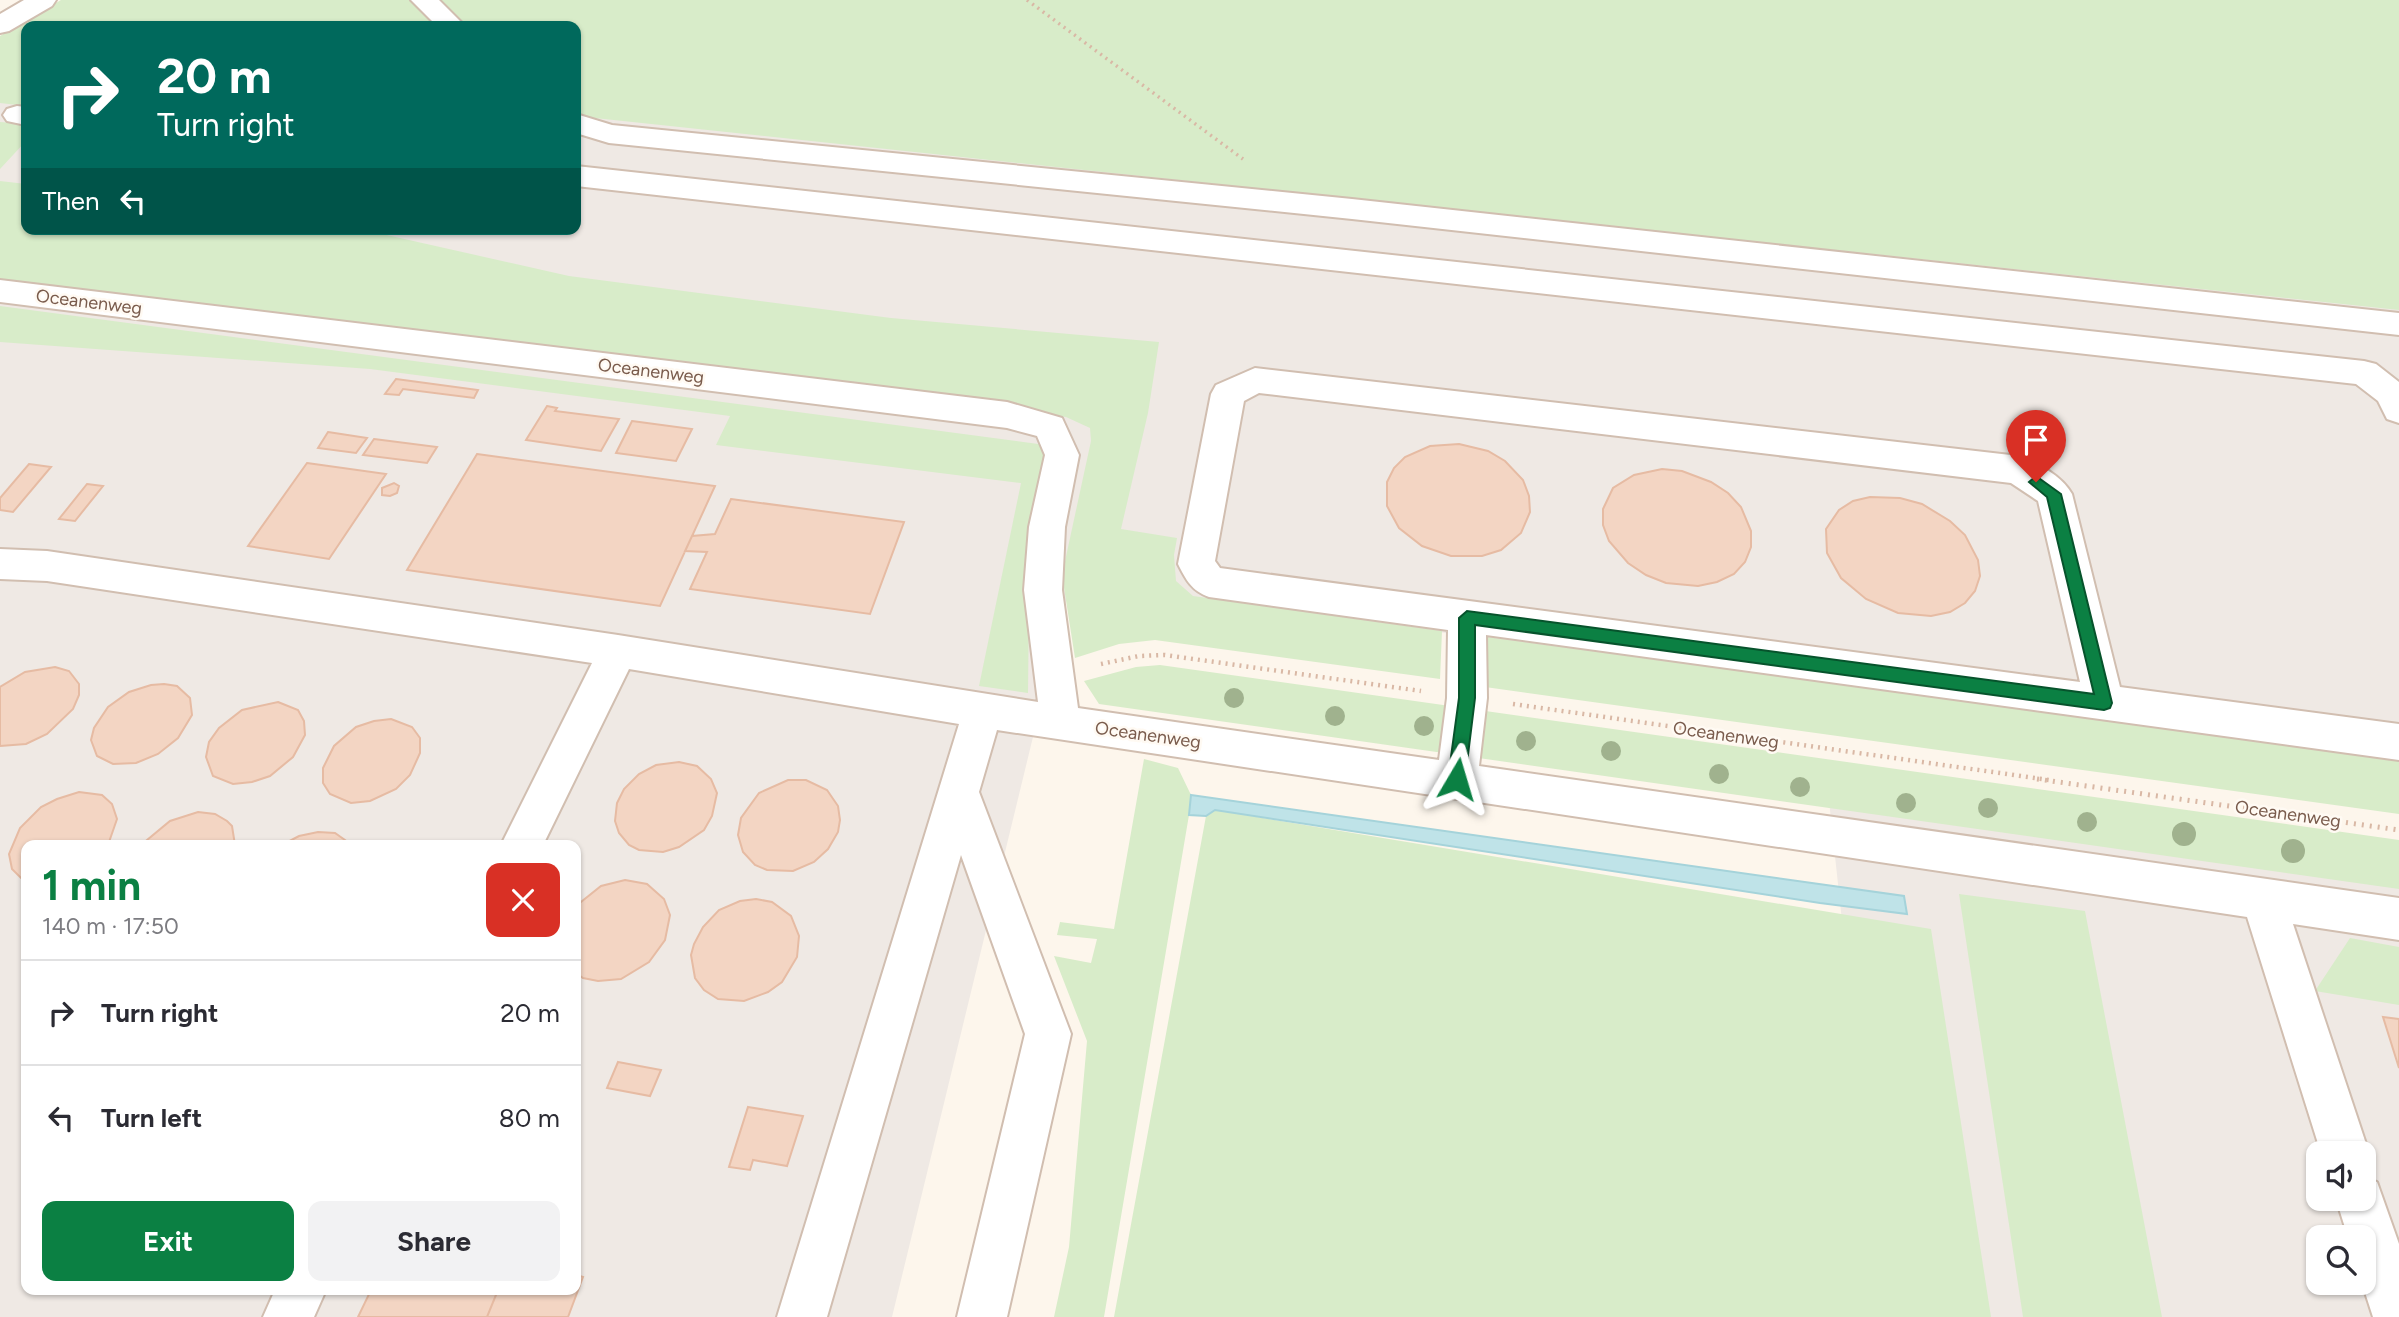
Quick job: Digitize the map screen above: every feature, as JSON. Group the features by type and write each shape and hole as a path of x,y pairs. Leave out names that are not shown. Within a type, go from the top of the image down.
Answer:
{"street":[{"path":"0,25 43,0"},
{"path":"424,0 447,21"},
{"path":"581,125 609,134 1300,204 2399,324"},
{"path":"581,177 2364,373 2390,393 2399,410"},
{"name":"Oceanenweg","path":"0,291 994,413 1050,427 1062,455 1047,527 1043,590 1060,723"},
{"path":"2104,703 2054,494 2018,470 1255,380 1228,394 1196,564 1209,582 1467,618 2104,703 2399,742"},
{"name":"Oceanenweg","path":"0,564 47,566 618,651 1060,723 2399,919"},
{"path":"1457,779 1467,698 1467,618"},
{"path":"524,840 618,651"},
{"path":"802,1317 983,710"},
{"path":"959,793 1048,1034 982,1317"},
{"path":"2263,899 2341,1141"},
{"path":"2364,1211 2398,1317"},
{"path":"288,1317 299,1295"}],"path":[{"path":"1027,0 1300,204"},
{"name":"Oceanenweg","path":"1055,675 1139,656 1165,655 2399,830"}],"shaded area":[{"path":"62,0 2399,0 2399,761 1103,587 1132,403 0,244 0,41 21,27 21,235 581,235 581,21 30,21"},
{"path":"0,277 1112,412 892,1317 0,1317"},
{"path":"1825,764 2399,853 2399,1317 1885,1317"}],"green space":[{"path":"61,0 2399,0 2399,310 581,117 581,21 25,21"},
{"path":"21,24 21,105 0,103 0,36"},
{"path":"0,122 21,124 21,146 0,169"},
{"path":"0,181 21,183 21,235 387,235 569,276 891,318 1159,342 1148,413 1121,529 1177,538 1174,555 1176,581 1193,596 1442,631 1440,679 1155,640 1119,644 1075,658 1062,575 1091,441 1090,428 1066,417 0,285"},
{"path":"0,306 1053,446 1029,603 1028,693 979,686 1021,483 716,445 730,416 370,369 0,342"},
{"path":"1487,637 2399,758 2399,814 1485,687"},
{"path":"1160,665 2399,840 2399,889 1099,704 1084,681 1136,667"},
{"path":"1144,759 1178,768 1191,795 1189,815 1104,1317 1054,1317 1069,1247 1087,1041 1054,956 1091,963 1097,939 1057,935 1060,922 1114,929"},
{"path":"1215,810 1931,929 1991,1317 1114,1317 1206,816"},
{"path":"1959,894 2085,911 2162,1317 2023,1317"},
{"path":"2350,938 2399,947 2399,1005 2315,991"}],"water":[{"path":"1191,795 1904,896 1907,914 1215,810 1206,816 1189,815"}],"building":[{"path":"396,379 478,390 474,398 403,389 399,395 385,394"},
{"path":"547,406 557,408 555,411 619,419 601,451 526,440"},
{"path":"632,421 692,429 676,461 616,453"},
{"path":"328,432 367,438 356,453 318,448"},
{"path":"374,439 437,447 427,463 363,455"},
{"path":"1459,444 1488,451 1505,461 1523,480 1529,496 1530,512 1521,533 1501,550 1482,556 1451,556 1422,546 1399,528 1387,506 1387,482 1394,468 1405,457 1430,446"},
{"path":"477,454 715,486 660,606 407,570"},
{"path":"307,463 386,474 329,559 248,546"},
{"path":"29,464 51,467 13,512 0,510 0,498"},
{"path":"1662,469 1682,471 1711,482 1728,493 1741,507 1751,531 1751,547 1745,562 1734,574 1717,582 1698,586 1666,583 1646,575 1628,563 1609,541 1603,525 1603,509 1613,488 1634,475"},
{"path":"394,483 399,486 397,493 382,495 382,488"},
{"path":"87,484 103,486 75,521 59,519"},
{"path":"1870,497 1900,498 1922,504 1950,521 1965,535 1978,560 1980,576 1975,591 1965,603 1950,612 1931,616 1898,613 1866,599 1841,578 1827,553 1826,529 1839,510 1853,501"},
{"path":"731,499 904,522 870,614 690,589 707,552 685,551 692,536 715,534"},
{"path":"55,667 69,671 79,684 79,695 73,709 47,734 26,744 0,746 0,687 25,672"},
{"path":"164,684 177,686 190,698 192,715 178,738 158,754 136,763 113,764 97,756 91,740 94,728 108,707 129,692"},
{"path":"278,702 298,710 304,721 305,735 293,757 270,776 252,782 233,784 213,776 206,757 209,742 219,728 242,710"},
{"path":"391,719 412,727 420,738 420,753 410,775 396,789 370,801 351,803 330,794 323,783 323,768 334,746 356,727"},
{"path":"679,762 697,766 711,779 717,793 712,816 704,830 679,847 663,852 639,850 629,845 619,833 615,821 617,803 624,789 639,774 656,765"},
{"path":"788,780 806,780 827,790 838,806 838,832 828,849 814,862 793,871 767,870 755,865 743,852 738,835 741,818 759,793"},
{"path":"79,792 102,795 112,804 117,819 110,840 21,840 21,878 12,869 9,854 20,828 41,807"},
{"path":"198,812 215,814 232,826 234,840 147,840 170,821"},
{"path":"318,832 335,833 345,840 291,840"},
{"path":"625,880 647,884 664,899 670,915 665,940 649,962 621,979 598,981 581,977 581,902 601,886"},
{"path":"756,899 772,902 791,916 799,936 797,957 782,982 768,992 744,1001 718,999 704,990 695,978 691,955 694,944 703,927 719,910 740,901"},
{"path":"2383,1017 2399,1019 2399,1068"},
{"path":"618,1062 661,1070 650,1096 607,1088"},
{"path":"748,1107 803,1116 787,1166 753,1160 750,1170 729,1167"},
{"path":"369,1295 496,1295 487,1317 358,1317"},
{"path":"496,1295 576,1295 568,1317 487,1317"}],"route":[{"path":"1457,779 1467,698 1467,618 2104,703 2054,494 2036,482"}]}
